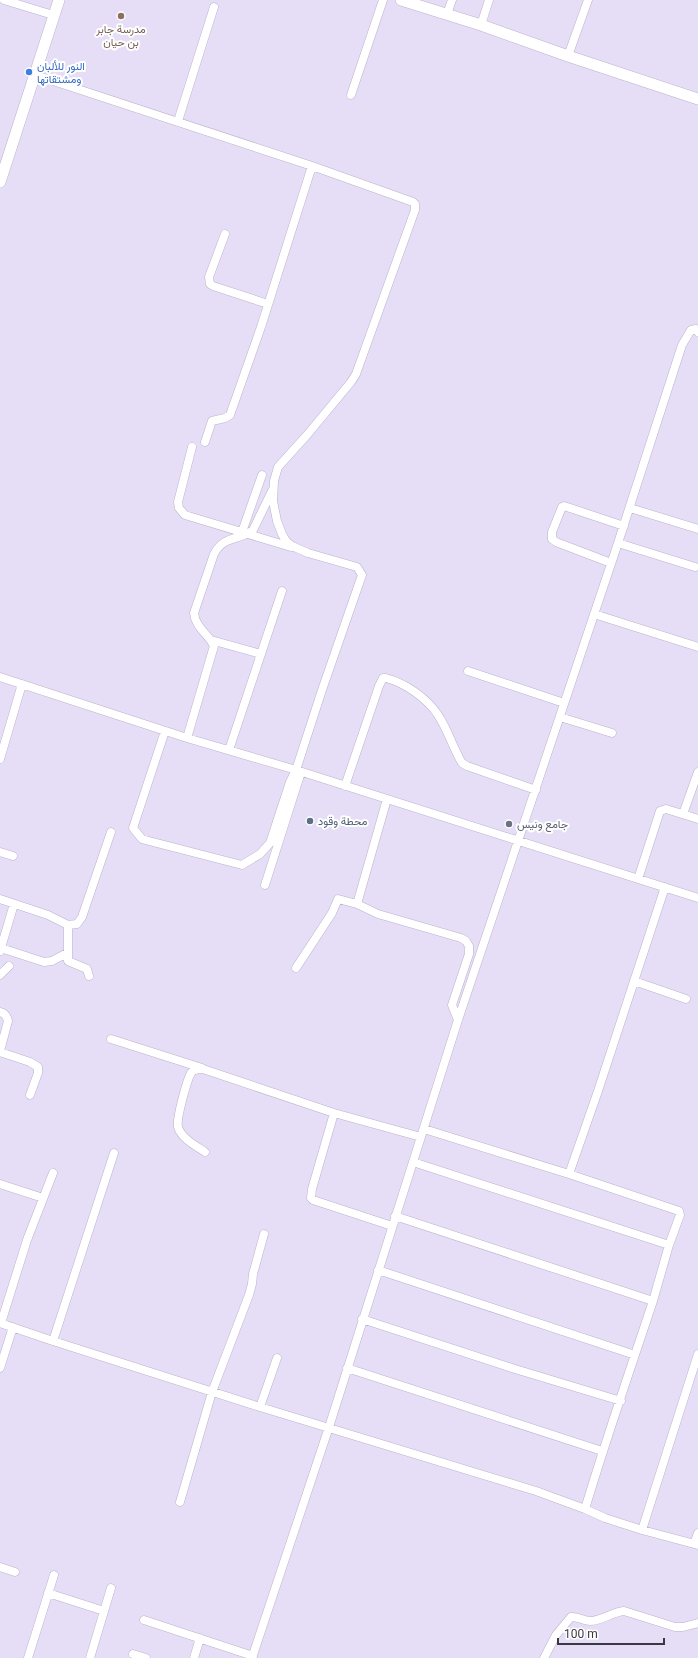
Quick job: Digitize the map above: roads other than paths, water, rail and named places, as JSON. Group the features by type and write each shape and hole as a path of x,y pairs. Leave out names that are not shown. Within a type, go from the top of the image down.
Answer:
{"main road":[{"path":"0,182 59,0"},
{"path":"401,0 481,25 568,56 698,99"}],"street":[{"path":"4,0 54,15"},
{"path":"351,95 383,0"},
{"path":"447,14 452,0"},
{"path":"481,25 489,0"},
{"path":"568,56 588,0"},
{"path":"178,121 214,7"},
{"path":"35,75 312,166 415,204 415,210 356,374 307,436 278,467 273,489 276,514 286,542 299,550"},
{"path":"205,442 212,421 225,418 230,415 268,304 312,166"},
{"path":"225,234 209,277 210,284 268,304"},
{"path":"144,1620 252,1657 329,1427 458,1020 630,508 682,345 691,330 696,329 698,332"},
{"path":"192,448 178,502 181,512 185,515 357,567 362,575 322,690 264,885"},
{"path":"245,533 262,475"},
{"path":"187,738 214,646 211,640 202,631 194,617 194,613 214,554 218,547 225,541 245,533 257,524 273,489"},
{"path":"611,563 556,542 552,539 552,532 563,506 624,526"},
{"path":"630,508 698,530"},
{"path":"618,543 695,567"},
{"path":"229,750 282,591"},
{"path":"594,614 698,647"},
{"path":"211,640 261,654"},
{"path":"468,671 564,703"},
{"path":"0,677 187,738 299,771 698,898"},
{"path":"345,786 379,686 383,678 386,678 406,686 429,705 438,715 462,763 536,790"},
{"path":"0,759 22,684"},
{"path":"560,717 612,733"},
{"path":"166,731 133,828 142,839 244,865 260,854 270,843 290,782 299,771"},
{"path":"683,814 698,772"},
{"path":"356,904 387,799"},
{"path":"638,879 660,811 666,809 698,819"},
{"path":"0,899 48,915 68,925 76,924 82,917 111,832"},
{"path":"0,852 13,856"},
{"path":"569,1174 665,887"},
{"path":"296,968 332,913 338,899 356,904 378,914 461,938 466,941 469,946 469,954 460,986 452,1005 458,1020"},
{"path":"14,904 0,949 44,962 52,961 67,953"},
{"path":"68,925 68,961 87,969 89,976"},
{"path":"0,975 9,966"},
{"path":"634,981 686,999"},
{"path":"0,1012 7,1016 8,1021 0,1051 30,1062 38,1067 38,1073 30,1095"},
{"path":"111,1039 334,1112 421,1137"},
{"path":"202,1069 194,1070 191,1073 186,1086 178,1127 182,1135 205,1152"},
{"path":"334,1112 314,1182 311,1198 313,1200 392,1226"},
{"path":"424,1129 569,1174 679,1211 680,1215 669,1245 653,1301 621,1401 602,1452 585,1509"},
{"path":"53,1341 114,1153"},
{"path":"413,1162 669,1245"},
{"path":"53,1173 27,1240 1,1323 212,1392 536,1491 605,1518 642,1530 696,1544 698,1533"},
{"path":"0,1184 43,1198"},
{"path":"395,1216 653,1301"},
{"path":"180,1502 212,1392 249,1295 252,1284 252,1274 264,1234"},
{"path":"378,1270 635,1355"},
{"path":"362,1320 621,1401"},
{"path":"0,1368 13,1327"},
{"path":"642,1530 695,1374 698,1354"},
{"path":"260,1407 277,1358"},
{"path":"347,1368 602,1452"},
{"path":"0,1567 15,1572"},
{"path":"28,1658 54,1575"},
{"path":"90,1658 111,1588"},
{"path":"48,1593 104,1611"},
{"path":"544,1658 556,1634 571,1617 590,1621 602,1618 615,1612 624,1611 675,1627 683,1627 698,1623"},
{"path":"194,1658 200,1638"},
{"path":"133,1654 146,1658"}],"place":[{"name":"مدرسة جابر بن حيان","path":"121,16"},
{"name":"النور للألبان ومشتقاتها","path":"29,72"},
{"name":"محطة وقود","path":"310,821"},
{"name":"جامع ونيس","path":"509,824"}]}
